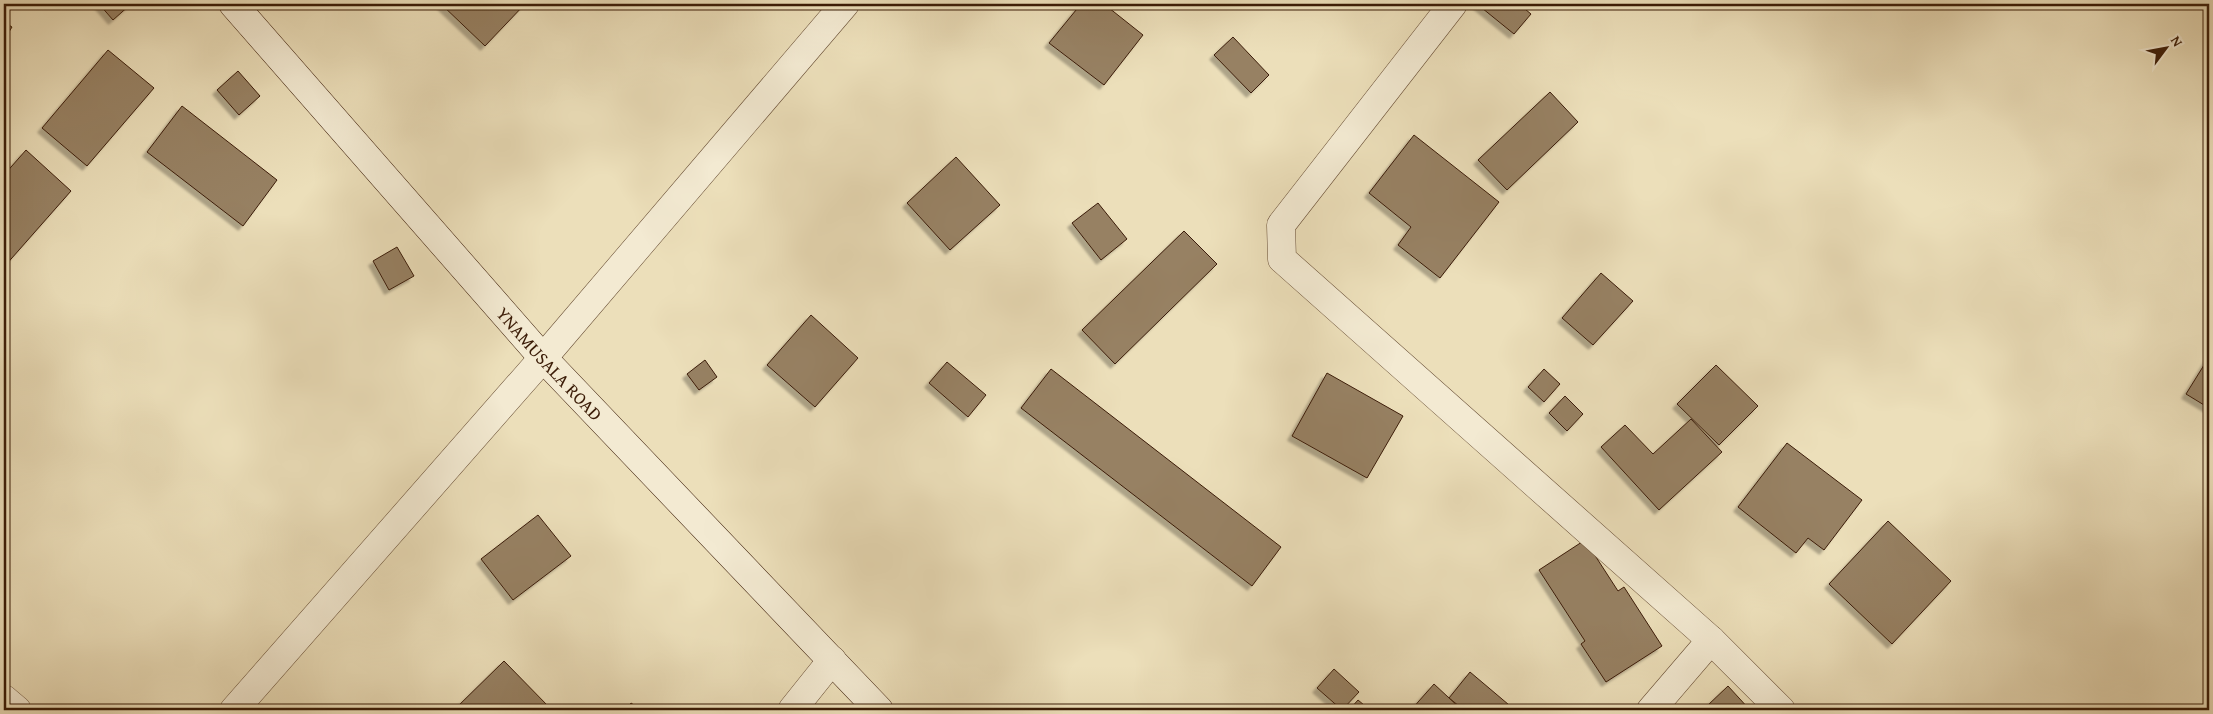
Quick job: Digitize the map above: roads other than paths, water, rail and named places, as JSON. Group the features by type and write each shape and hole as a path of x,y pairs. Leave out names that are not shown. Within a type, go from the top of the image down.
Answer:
{"street":[{"name":"YNAMUSALA ROAD","path":"233,4 543,358 879,710"},
{"path":"234,710 543,358 845,4"},
{"path":"1453,4 1281,225 1282,259 1711,640 1781,710"},
{"path":"1651,710 1711,640"},
{"path":"792,710 832,660"},
{"path":"4,699 17,710"}]}
